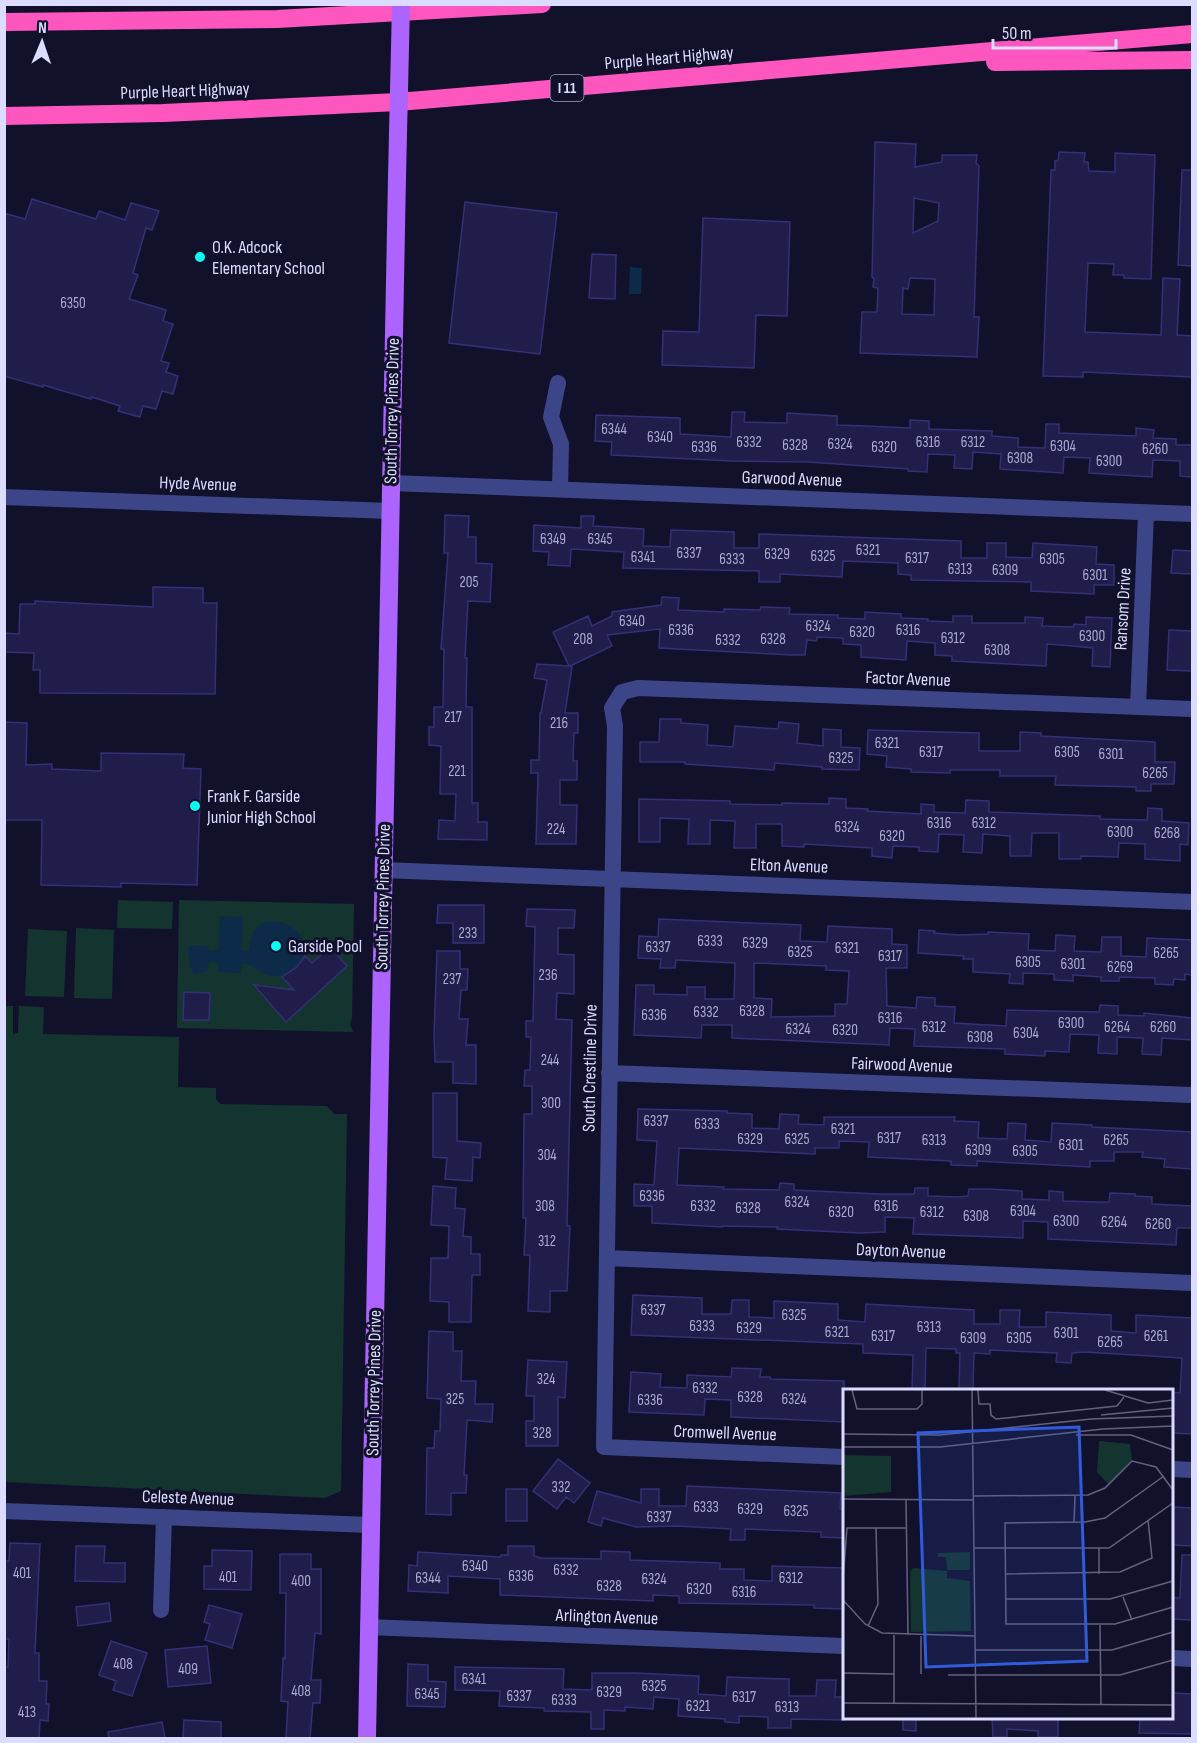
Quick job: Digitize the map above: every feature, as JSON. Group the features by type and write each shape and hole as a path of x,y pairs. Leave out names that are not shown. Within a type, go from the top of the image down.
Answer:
{"highway":[{"path":"4,22 277,19 542,4"},
{"name":"Purple Heart Highway","path":"4,116 163,113 398,102 1192,34"},
{"path":"852,63 1192,60"}],"main road":[{"name":"South Torrey Pines Drive","path":"367,1738 401,4"}],"street":[{"path":"558,382 551,417 561,444 560,489"},
{"name":"Garwood Avenue","path":"391,483 1192,514"},
{"name":"Hyde Avenue","path":"4,496 390,512"},
{"name":"Ransom Drive","path":"1138,707 1146,513"},
{"name":"Factor Avenue","path":"622,692 638,688 1192,709"},
{"name":"South Crestline Drive","path":"604,1448 615,726 612,708 622,692"},
{"name":"Elton Avenue","path":"383,870 1192,902"},
{"name":"Fairwood Avenue","path":"609,1073 1192,1095"},
{"name":"Dayton Avenue","path":"607,1258 1192,1283"},
{"name":"Cromwell Avenue","path":"604,1448 843,1456"},
{"path":"1173,1469 1192,1470"},
{"name":"Celeste Avenue","path":"4,1511 370,1525"},
{"path":"161,1610 164,1517"},
{"name":"Arlington Avenue","path":"368,1627 843,1646"},
{"path":"1173,1658 1192,1659"}],"green space":[{"path":"118,900 173,902 172,929 117,928"},
{"path":"179,900 354,904 350,1024 353,1032 177,1028"},
{"path":"76,928 114,930 112,999 74,998"},
{"path":"28,929 67,931 64,997 25,996"},
{"path":"5,1006 13,1006 13,1034 18,1033 19,1006 44,1007 43,1034 179,1037 178,1087 216,1088 216,1099 220,1104 327,1106 334,1114 347,1114 341,1491 325,1498 5,1482"}],"water":[{"path":"630,267 642,268 641,294 629,294"},
{"name":"Garside Pool","path":"220,916 243,917 242,950 245,952 249,950 253,933 263,924 275,921 298,932 305,943 304,956 295,969 279,976 266,974 244,963 241,965 241,973 218,972 218,965 214,961 207,964 209,970 194,975 188,948 191,945 207,946 210,951 218,950"}],"building":[{"path":"875,142 916,144 915,167 942,162 942,155 977,155 976,163 979,166 974,317 979,317 977,357 860,353 862,312 877,312 878,288 873,287","holes":["914,198 939,203 938,221 913,233","910,278 935,279 934,315 902,314 903,288 908,289"]},
{"path":"1059,152 1085,153 1084,162 1088,162 1089,171 1115,172 1115,153 1155,155 1151,279 1124,278 1124,275 1113,275 1114,264 1088,263 1085,332 1161,335 1163,278 1180,279 1177,335 1192,336 1192,377 1083,372 1083,377 1043,376 1051,170 1055,170 1055,161 1058,161"},
{"path":"1182,170 1192,170 1192,266 1178,265"},
{"path":"32,199 96,219 99,211 125,220 131,203 159,211 152,230 146,228 133,273 138,275 129,299 166,310 163,321 173,324 161,361 169,363 166,372 178,376 173,394 162,391 156,409 143,406 140,417 118,411 120,406 92,397 91,399 4,376 4,213 25,219"},
{"path":"465,202 557,213 540,354 449,343"},
{"path":"703,218 790,222 787,316 756,315 754,368 662,365 663,331 699,332"},
{"path":"592,254 616,255 615,299 589,298"},
{"path":"732,412 745,412 744,422 787,423 787,413 837,416 837,425 910,428 910,420 929,421 929,429 992,431 992,436 1018,438 1018,447 1045,448 1046,424 1059,424 1059,433 1136,436 1136,428 1154,430 1153,438 1176,439 1176,445 1192,445 1192,477 1180,476 1180,461 1153,460 1152,477 1089,473 1090,458 1064,457 1063,473 1000,469 1001,454 973,452 972,469 954,468 955,455 928,454 927,472 809,462 611,455 612,442 595,441 596,415 680,418 680,434 731,437"},
{"path":"445,515 469,516 468,537 476,537 476,563 492,564 490,602 468,601 465,658 467,658 466,707 472,707 472,803 478,803 478,822 487,822 487,840 438,839 439,820 455,821 456,794 440,794 441,746 429,745 429,727 434,727 434,707 443,707 444,649 441,649 448,553 444,553"},
{"path":"581,516 594,516 593,526 644,529 643,546 670,547 671,530 734,532 734,548 759,548 759,534 961,541 961,558 987,558 987,543 1006,543 1006,557 1032,558 1033,543 1097,547 1096,564 1114,565 1114,585 1094,585 1094,594 1031,591 1031,582 911,580 911,575 898,574 898,563 843,561 842,577 780,574 780,582 759,582 759,571 623,568 624,552 571,549 570,566 548,565 549,552 533,551 534,525 581,528"},
{"path":"1173,550 1192,551 1192,574 1171,573"},
{"path":"153,587 203,588 203,603 217,603 215,694 40,693 40,670 33,670 34,653 4,652 4,633 19,634 20,604 35,604 35,601 153,607"},
{"path":"662,597 679,598 678,610 724,612 724,609 790,608 789,614 838,615 838,618 865,619 865,612 901,614 901,618 928,619 928,621 953,622 953,616 972,616 972,623 1025,623 1025,617 1043,618 1042,626 1073,627 1074,624 1086,625 1086,617 1112,618 1110,667 1092,666 1093,648 1047,644 1046,666 952,661 952,656 935,655 935,643 907,641 906,660 861,657 861,645 843,644 843,638 817,637 817,641 807,640 805,655 792,655 659,648 660,629 607,635 612,646 570,666 572,667 565,713 578,713 578,733 574,733 573,761 577,761 577,780 560,780 560,805 577,805 576,844 536,844 538,773 531,773 531,760 539,760 540,713 547,680 534,678 537,664 569,666 553,632 588,616 592,626 612,616 612,612 661,605"},
{"path":"1169,630 1192,631 1192,671 1167,670"},
{"path":"660,719 681,719 681,723 708,725 707,745 733,747 735,726 778,729 779,722 799,724 797,743 823,746 823,729 841,730 841,747 860,748 859,770 822,769 822,767 775,763 774,770 685,764 685,762 640,762 640,742 659,742"},
{"path":"4,722 27,723 26,765 52,764 52,769 101,771 101,753 184,754 183,768 201,769 197,885 121,883 121,887 41,885 42,820 4,820"},
{"path":"868,730 979,733 979,751 1020,751 1020,732 1041,733 1041,736 1155,742 1155,762 1175,762 1174,784 1151,784 1151,791 1136,791 1136,787 1055,785 1056,776 1000,776 1000,770 950,770 950,773 911,772 911,769 886,767 887,756 867,754"},
{"path":"829,798 846,799 846,808 921,814 921,804 934,805 934,812 965,813 966,800 989,801 989,812 1100,816 1100,819 1147,820 1148,808 1162,809 1162,821 1189,823 1188,845 1180,844 1180,861 1145,859 1145,844 1119,843 1118,857 1081,856 1081,859 1059,859 1059,833 1032,833 1031,856 1010,856 1010,836 983,834 982,853 963,852 964,835 939,834 938,852 919,851 919,847 893,846 892,858 872,856 872,848 804,844 804,847 782,846 782,824 756,824 756,848 734,848 735,821 710,820 710,844 688,844 689,819 660,818 660,842 639,842 639,799 730,801 730,804 782,805 782,803 829,804"},
{"path":"438,905 484,905 484,943 453,943 453,923 437,923"},
{"path":"527,909 575,910 574,928 558,928 558,954 574,955 574,994 557,993 556,1019 572,1020 567,1226 570,1226 567,1291 550,1291 550,1312 528,1311 530,1255 524,1255 526,1218 523,1218 524,1114 532,1114 532,1086 524,1086 525,1070 530,1070 531,1037 526,1037 526,1021 533,1021 535,927 526,926"},
{"path":"659,919 801,925 800,941 827,942 828,926 892,929 892,944 907,945 907,968 886,968 887,1006 916,1008 917,997 935,998 935,1006 955,1007 954,1023 1006,1026 1007,1010 1099,1012 1100,1005 1118,1006 1118,1015 1144,1016 1144,1013 1192,1018 1192,1040 1162,1038 1161,1055 1142,1054 1143,1038 1117,1037 1117,1054 1098,1053 1099,1035 1070,1034 1069,1052 1045,1051 1045,1056 1005,1054 1005,1049 914,1046 915,1029 890,1028 889,1045 732,1038 732,1025 702,1025 701,1038 634,1035 636,985 654,985 654,994 687,995 687,987 705,987 705,999 734,999 735,963 676,960 675,968 660,968 661,959 638,958 639,936 658,937","holes":["754,963 826,966 826,970 849,971 847,1004 835,1004 835,1016 771,1017 772,999 754,998"]},
{"path":"919,930 958,935 988,934 988,932 1029,934 1028,950 1055,951 1056,935 1075,936 1074,951 1101,952 1102,937 1121,937 1121,956 1146,957 1147,938 1192,940 1192,975 1185,974 1185,980 1174,979 1173,985 1155,984 1155,978 1119,977 1119,981 1101,981 1101,977 1073,975 1073,981 1054,980 1054,974 1023,973 1023,984 1009,983 1010,974 973,972 973,959 963,959 964,956 918,953"},
{"path":"330,947 347,966 286,1022 254,985 294,990 282,977 297,967 305,956 312,963"},
{"path":"437,951 460,951 460,969 468,969 467,990 461,990 459,1019 468,1019 466,1045 476,1045 476,1084 453,1083 453,1062 435,1062"},
{"path":"184,992 210,993 209,1020 183,1020"},
{"path":"433,1093 457,1093 457,1141 481,1143 480,1158 473,1157 472,1181 445,1179 447,1158 433,1157"},
{"path":"638,1109 727,1111 727,1113 752,1114 752,1128 779,1129 780,1114 799,1115 798,1124 824,1125 824,1117 955,1117 954,1121 979,1122 978,1138 1007,1139 1008,1123 1026,1124 1025,1140 1051,1142 1052,1123 1192,1132 1192,1169 1164,1167 1165,1159 1142,1157 1143,1152 1114,1152 1114,1161 1090,1161 1090,1167 977,1161 977,1166 951,1165 951,1161 868,1157 869,1142 839,1141 839,1148 815,1148 815,1154 679,1148 677,1185 779,1190 780,1183 794,1184 794,1190 879,1194 914,1194 915,1188 928,1188 928,1196 958,1197 968,1196 969,1189 989,1189 1022,1191 1022,1199 1049,1200 1049,1191 1063,1192 1063,1201 1095,1202 1109,1202 1110,1193 1135,1194 1135,1196 1152,1197 1152,1204 1192,1206 1192,1228 1177,1228 1176,1245 1048,1239 1048,1222 1023,1221 1023,1238 913,1234 914,1218 885,1217 885,1232 860,1233 777,1229 778,1227 652,1223 652,1206 634,1206 634,1184 654,1185 657,1141 637,1140"},
{"path":"433,1186 456,1188 455,1208 465,1209 463,1236 471,1237 471,1254 480,1254 480,1275 472,1275 471,1322 449,1322 449,1302 430,1301 431,1258 448,1258 449,1226 431,1225"},
{"path":"633,1295 702,1298 702,1314 731,1314 732,1300 749,1300 749,1317 774,1318 774,1301 838,1304 838,1320 865,1322 866,1304 974,1310 974,1324 1000,1324 1000,1310 1020,1310 1019,1327 1046,1327 1046,1312 1111,1315 1111,1331 1136,1333 1136,1315 1192,1318 1192,1434 1173,1433 1173,1392 1180,1393 1182,1358 1085,1352 1072,1353 1071,1363 1056,1362 1057,1353 990,1350 990,1354 974,1353 973,1389 959,1389 960,1353 956,1353 956,1349 926,1348 925,1389 912,1389 913,1355 863,1353 863,1344 631,1335"},
{"path":"429,1331 453,1332 453,1351 462,1351 461,1381 476,1381 475,1404 493,1404 492,1422 467,1420 464,1475 467,1475 466,1493 451,1493 451,1515 426,1514 427,1448 434,1448 435,1431 440,1431 441,1399 427,1398"},
{"path":"528,1360 567,1362 565,1398 558,1397 558,1446 526,1446 526,1421 534,1421 534,1396 526,1396"},
{"path":"732,1368 761,1369 760,1377 770,1377 770,1379 844,1381 843,1422 731,1417 731,1400 705,1399 704,1415 629,1412 631,1372 661,1374 660,1387 687,1388 687,1375 731,1377"},
{"path":"558,1459 590,1483 574,1503 566,1497 557,1509 533,1491"},
{"path":"687,1486 841,1493 843,1538 821,1537 821,1532 745,1529 745,1540 730,1540 731,1529 677,1526 636,1527 603,1518 601,1526 588,1522 597,1491 641,1503 641,1489 659,1489 659,1506 686,1506"},
{"path":"506,1489 527,1489 527,1521 506,1521"},
{"path":"1173,1507 1192,1508 1192,1546 1173,1545"},
{"path":"10,1543 40,1544 35,1653 39,1653 39,1681 47,1681 46,1704 49,1704 48,1721 40,1720 39,1738 4,1738 4,1667 8,1667 9,1639 4,1639 4,1561 9,1561"},
{"path":"76,1546 105,1546 104,1563 125,1563 125,1582 75,1581"},
{"path":"508,1546 534,1546 534,1556 541,1558 601,1559 601,1551 630,1552 630,1560 720,1563 720,1569 744,1569 744,1580 772,1581 772,1566 843,1568 843,1609 814,1608 814,1605 679,1603 679,1596 653,1595 653,1601 500,1595 500,1579 448,1576 448,1593 408,1591 409,1565 417,1566 418,1552 500,1557 508,1555"},
{"path":"212,1550 252,1551 251,1590 204,1589 204,1566 212,1566"},
{"path":"280,1554 311,1554 311,1569 321,1569 321,1634 315,1633 311,1680 321,1680 320,1703 313,1703 310,1738 286,1738 288,1702 281,1701 283,1658 285,1659 286,1593 280,1593"},
{"path":"1182,1555 1192,1555 1192,1620 1173,1619 1173,1597 1180,1598"},
{"path":"109,1603 111,1621 78,1626 76,1607"},
{"path":"209,1605 242,1614 232,1648 205,1640 210,1624 204,1622"},
{"path":"111,1641 147,1653 132,1696 113,1690 116,1681 99,1675"},
{"path":"207,1646 211,1683 168,1687 165,1650"},
{"path":"408,1664 428,1665 428,1681 446,1682 445,1707 407,1706"},
{"path":"455,1667 564,1669 563,1689 592,1690 592,1673 699,1676 698,1694 726,1696 727,1677 789,1679 789,1696 816,1696 817,1680 836,1680 835,1697 843,1697 844,1720 791,1719 791,1728 768,1728 768,1717 739,1716 739,1723 725,1722 725,1719 678,1716 679,1699 654,1697 653,1709 625,1707 625,1711 604,1710 604,1729 591,1729 591,1712 544,1711 544,1708 499,1706 500,1691 455,1690"},
{"path":"1173,1693 1192,1694 1192,1734 1139,1733 1140,1719 1173,1719"},
{"path":"903,1719 916,1719 916,1731 903,1730"},
{"path":"992,1719 1058,1719 1058,1737 1038,1737 1038,1731 1007,1729 1007,1737 993,1737"},
{"path":"184,1720 221,1722 221,1738 183,1738"},
{"path":"162,1722 165,1738 109,1738 108,1732"}],"place":[{"name":"O.K. Adcock Elementary School","path":"200,257"},
{"name":"Frank F. Garside Junior High School","path":"195,806"},
{"name":"Garside Pool","path":"276,946"}]}
